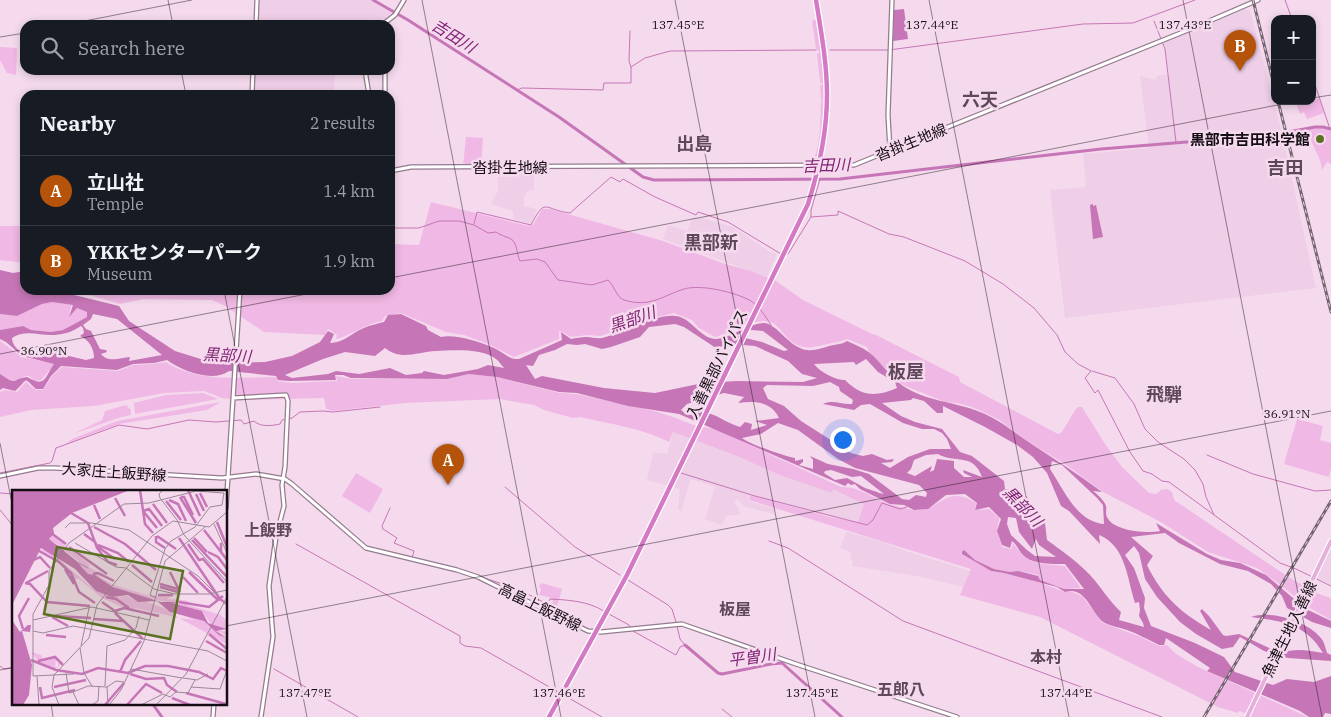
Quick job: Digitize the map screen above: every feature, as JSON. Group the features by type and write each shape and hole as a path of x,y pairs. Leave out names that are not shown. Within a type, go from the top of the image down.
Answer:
{"highway":[{"name":"入善黒部バイパス","path":"549,717 648,534 805,212 819,166 825,127 827,96 825,59 816,0"}],"main road":[{"path":"256,20 258,0"},
{"path":"389,20 396,14 404,0"},
{"path":"890,151 888,115 892,0"},
{"name":"沓掛生地線","path":"395,170 410,167 854,165 1258,0"},
{"path":"252,90 253,75"},
{"path":"367,75 368,90"},
{"path":"384,75 385,90"},
{"path":"227,490 240,295"},
{"path":"234,396 286,395 289,405 285,467 282,479 284,506 279,520 269,586 273,637 261,717"},
{"name":"大家庄上飯野線","path":"0,476 38,468 56,468 228,478"},
{"name":"高畠上飯野線","path":"228,478 256,474 282,479 292,484 366,548 457,570 478,577 582,628 596,632 682,624 801,666 958,717"},
{"name":"魚津生地入善線","path":"1247,716 1331,542"},
{"path":"213,717 214,704"}],"shaded area":[{"path":"259,0 370,0 394,15 386,20 258,20"},
{"path":"1245,9 1250,11 1271,91 1271,105 1275,105 1281,129 1316,288 1065,318 1050,190 1085,187 1083,154 1149,148 1140,76 1156,80 1157,76 1169,74 1164,42"},
{"path":"818,20 825,83 820,83 817,54 819,51 816,49 812,21"},
{"path":"0,47 17,48 16,75 7,73 0,60"},
{"path":"255,75 335,75 334,90 254,90"},
{"path":"825,84 825,114 820,153 818,163 816,164 814,158 818,147 820,131 822,101 820,86"},
{"path":"1319,98 1324,113 1307,119 1304,112 1300,114 1298,105 1316,105 1316,99"},
{"path":"1316,128 1331,131 1331,164 1327,162 1322,170 1320,160 1306,130"},
{"path":"466,137 483,138 481,166 463,166"},
{"path":"516,168 534,168 534,190 528,191 524,197 524,206 537,209 531,224 513,219 513,211 491,204 498,191 498,177 516,176"},
{"path":"431,202 528,226 533,225 542,209 550,209 663,241 776,281 803,300 959,377 960,382 1058,434 1062,432 1075,410 1078,407 1082,407 1122,467 1149,493 1156,494 1161,490 1167,489 1172,492 1174,500 1290,578 1316,593 1331,598 1331,620 1305,605 1257,568 1208,552 1161,522 1103,492 1065,464 1027,441 998,419 972,407 945,402 903,385 869,352 867,347 847,339 818,346 800,346 791,341 779,328 768,321 751,323 715,337 699,328 692,320 674,313 642,321 601,336 571,337 559,331 559,339 514,357 488,344 464,335 446,332 401,313 385,316 382,321 336,339 337,335 328,329 325,335 264,332 225,306 212,300 143,299 120,304 88,295 395,295 395,244 419,245"},
{"path":"693,217 733,227 770,252 777,254 767,277 663,239 668,225 687,231"},
{"path":"0,226 20,226 20,262 0,260"},
{"path":"52,302 74,305 71,306 69,316 77,308 87,312 87,317 63,330 51,332 31,330 23,326 0,330 0,314 17,316 42,304"},
{"path":"0,341 22,357 55,364 41,380 35,381 29,376 14,380 9,379 0,375"},
{"path":"166,362 178,369 205,376 234,378 276,377 278,381 291,383 337,381 336,376 352,379 447,379 470,374 496,377 560,393 577,394 654,411 696,426 715,429 841,487 859,490 889,504 913,510 931,507 949,497 965,498 976,503 975,510 989,509 999,518 997,531 1002,547 1011,549 1013,543 1030,560 1042,564 1065,566 1081,588 1064,589 1040,580 1038,575 994,569 975,560 968,553 962,554 991,571 1038,582 1082,596 1103,623 1159,646 1167,645 1176,654 1198,667 1308,717 1249,717 1250,715 1239,711 1238,713 1218,707 1040,617 960,595 971,569 749,500 750,495 830,517 858,522 864,504 833,489 832,493 780,475 673,432 669,442 648,433 626,427 580,417 573,418 544,410 534,405 500,399 405,403 333,411 326,409 324,398 238,400 222,398 204,391 164,393 94,406 31,410 0,417 0,392 5,390 17,392 26,382 36,390 43,390 52,376 62,367 118,371 133,365"},
{"path":"203,393 218,399 135,414 134,403 166,395"},
{"path":"221,402 207,410 119,424 66,444 72,439 117,421"},
{"path":"126,405 131,410 131,415 73,434 102,420 105,411"},
{"path":"1297,419 1323,426 1320,440 1331,443 1329,477 1284,464"},
{"path":"673,432 832,493 833,488 847,494 864,504 859,522 824,515 749,495 748,501 775,509 774,514 743,506 738,499 734,501 740,512 739,515 727,515 722,525 705,519 715,487 691,479 681,511 678,509 680,489 647,480 653,452 667,454"},
{"path":"356,473 383,489 370,513 342,496"},
{"path":"846,532 883,542 970,571 964,587 917,576 852,566 851,552 840,548"},
{"path":"1331,546 1331,584 1317,578"},
{"path":"542,583 562,589 557,607 552,605 553,601 549,597 539,595 541,590 539,586"}],"water":[{"path":"904,9 908,39 893,41 894,10"},
{"path":"1093,204 1093,206 1096,205 1103,237 1093,239 1090,205"},
{"name":"黒部川","path":"0,270 13,273 20,272 20,295 74,295 119,306 129,321 175,351 204,360 222,363 265,362 292,356 320,342 328,331 334,334 330,343 336,342 366,327 384,322 388,315 401,314 426,326 428,330 441,337 447,336 475,341 515,359 562,340 561,332 571,339 584,337 602,338 667,316 680,317 706,336 717,339 763,323 773,327 794,345 807,350 841,344 847,341 869,352 903,386 933,399 975,410 992,417 1076,474 1102,492 1093,491 1104,502 1107,517 1116,526 1139,532 1160,531 1156,523 1207,554 1221,560 1240,563 1266,575 1306,609 1331,621 1331,628 1312,622 1287,608 1282,596 1271,584 1248,571 1220,564 1179,543 1165,533 1131,537 1153,556 1147,565 1166,595 1173,603 1200,624 1211,630 1200,611 1202,609 1223,635 1239,634 1282,654 1296,650 1323,653 1316,643 1301,630 1273,620 1251,617 1268,615 1287,618 1305,625 1320,637 1327,653 1331,655 1331,661 1288,658 1264,651 1240,637 1233,647 1222,649 1196,634 1180,622 1157,597 1145,579 1139,553 1134,546 1125,555 1134,568 1145,598 1144,608 1151,626 1195,643 1224,657 1235,672 1273,685 1287,679 1314,682 1331,676 1331,714 1325,713 1323,717 1309,717 1300,711 1207,671 1210,668 1166,638 1164,645 1159,645 1124,629 1104,623 1078,592 1065,592 1057,587 991,571 962,554 964,550 975,560 994,569 1010,572 1018,571 1038,576 1040,580 1064,589 1084,589 1065,564 1042,563 1026,558 1012,541 1010,548 1002,545 997,531 1001,519 989,507 975,510 977,503 965,494 946,495 928,509 914,510 904,505 890,504 860,489 855,484 851,485 848,483 845,486 679,414 628,406 577,393 559,392 497,377 469,374 447,379 351,378 335,375 336,380 289,381 278,380 276,376 229,371 215,376 206,376 181,368 167,360 133,364 117,370 61,366 51,376 43,389 36,389 26,381 15,391 3,388 0,390 0,374 12,381 27,377 38,382 44,380 54,364 22,356 0,339 0,330 23,326 31,330 51,332 63,330 87,317 87,312 77,308 69,317 73,305 52,302 42,304 17,316 0,314","holes":["93,314 117,319 162,355 129,361 130,357 114,359 104,357 101,354 107,352 106,350 100,349 91,331 83,325 91,319","675,324 684,327 716,348 732,344 755,346 788,361 802,374 817,378 803,382 737,381 703,383 655,393 604,388 542,376 535,379 526,365 533,366 539,355 567,344 585,344 602,349 640,337 649,327","81,326 84,333 80,336 90,345 94,358 86,360 56,353 37,357 17,349 12,338 22,334 55,335","742,331 763,331 788,350 784,351 762,342 737,336","385,348 391,352 403,355 468,350 491,355 504,368 488,365 478,369 444,375 424,371 422,373 406,375 390,368 359,374 336,371 328,374 292,378 285,375 345,352 375,356","866,359 878,372 895,382 897,388 882,393 869,394 857,390 845,380 828,375 814,364 854,362 856,365","830,382 839,387 840,391 853,400 852,404 830,402 823,404 854,410 861,405 870,404 903,423 922,429 934,429 942,433 951,449 930,449 908,457 890,468 881,463 892,462 894,459 887,460 872,454 863,456 851,453 801,421 784,406 768,399 763,388 767,385 813,386","724,393 744,397 738,403 756,402 767,405 776,412 779,418 755,421 767,425 751,430 752,424 745,422 740,427 712,414 694,413 696,416 686,414 681,410 687,404","913,398 924,401 937,413 943,413 943,406 1017,445 1033,457 1047,473 1061,506 1069,511 1100,544 1099,535 1115,547 1124,564 1135,603 1139,602 1139,616 1144,627 1119,620 1121,612 1090,575 1047,540 1045,523 1027,497 1013,490 1005,489 1004,481 972,456 960,452 942,429 901,416 882,403 911,400","778,423 798,430 838,459 855,468 919,485 927,493 926,497 916,495 909,500 902,499 869,474 828,464 810,456 813,460 813,469 799,465 803,462 803,459 795,461 795,458 767,450 742,438 761,434","938,454 944,457 969,461 974,464 982,477 963,470 964,473 972,477 964,477 954,468 954,461 937,459 934,470 930,472 932,466 915,476 907,473 911,469 914,460 926,455","1052,461 1062,465 1097,498 1103,505 1104,524 1086,518 1072,504 1050,469","831,470 852,477 861,476 884,494 865,488 847,478 835,480 824,473","1008,517 1016,518 1019,532 1032,549 1036,539 1039,545 1056,557 1035,556 1011,535 1007,524"]}],"waterway":[{"name":"吉田川","path":"373,0 408,20 559,117 643,177 654,180 840,179 1101,149 1272,135 1315,127 1331,129"},
{"path":"830,50 889,50 1083,24 1133,23 1195,0"},
{"path":"1285,0 1291,15"},
{"path":"1154,21 1165,49 1176,142"},
{"path":"517,90 522,88 603,90 604,83 631,83 629,61 630,31"},
{"path":"631,67 645,58 670,51 816,50"},
{"path":"1316,88 1330,129"},
{"path":"474,224 477,212 531,225 540,210 546,207 570,213 611,177 620,182 623,179 655,197 696,215 698,212 728,222 781,254"},
{"path":"785,254 788,254 811,217 811,210 820,179"},
{"path":"811,217 838,215 838,211 889,234 904,237 965,261 1003,284 1034,308 1057,335 1065,352 1078,364 1091,371 1085,378 1095,393 1098,390 1130,452 1143,471 1152,474 1162,481 1169,482 1280,563 1331,586"},
{"name":"黒部川","path":"395,228 419,228 439,221 459,221 474,225 488,233 496,232 511,239 516,246 520,261 537,259 545,262 558,280 592,285 608,280 621,298 641,303 656,300 684,289 699,287 718,290 751,301 760,309 771,325"},
{"path":"1092,371 1115,378 1134,404 1145,429 1158,442 1184,459 1195,470 1203,484 1206,497 1214,515"},
{"path":"0,473 50,463 56,448 119,425 147,429 189,420 216,422 241,420 244,424 254,421 269,426 280,424 282,420 292,418 300,412 333,412 380,407"},
{"path":"1207,455 1253,474 1315,491 1331,490"},
{"path":"681,473 755,496 867,525 873,520 882,503 900,509 907,507"},
{"path":"505,487 575,547 620,575"},
{"path":"0,493 12,494"},
{"path":"390,508 382,526 383,529 397,538 394,543 414,551 412,558"},
{"path":"0,510 12,525"},
{"path":"769,541 788,548 903,621 1162,717"},
{"path":"296,544 460,636 460,643 465,646 481,648 602,717"},
{"path":"464,571 520,590 547,604 550,599 571,601 591,605 604,611"},
{"path":"628,580 668,605 672,609 676,622"},
{"path":"607,613 629,625 633,631 676,655 680,647 685,645 680,639 677,626"},
{"name":"平曽川","path":"685,645 718,673 722,674 782,663 842,717"},
{"path":"0,666 4,669 12,668"},
{"path":"274,669 358,717"},
{"path":"153,704 162,717"},
{"path":"722,709 732,717"}],"railway":[{"path":"1253,0 1271,73"},
{"path":"1279,105 1331,312"},
{"path":"1204,717 1331,501"}],"place":[{"name":"YKKセンターパーク","path":"1240,71"},
{"name":"黒部市吉田科学館","path":"1320,139"},
{"name":"立山社","path":"448,485"}],"district":[{"name":"六天","path":"980,99"},
{"name":"出島","path":"694,143"},
{"name":"吉田","path":"1285,167"},
{"name":"黒部新","path":"711,242"},
{"name":"板屋","path":"906,371"},
{"name":"飛騨","path":"1164,394"},
{"name":"上飯野","path":"268,530"},
{"name":"板屋","path":"735,609"},
{"name":"本村","path":"1046,657"},
{"name":"五郎八","path":"901,689"}]}
